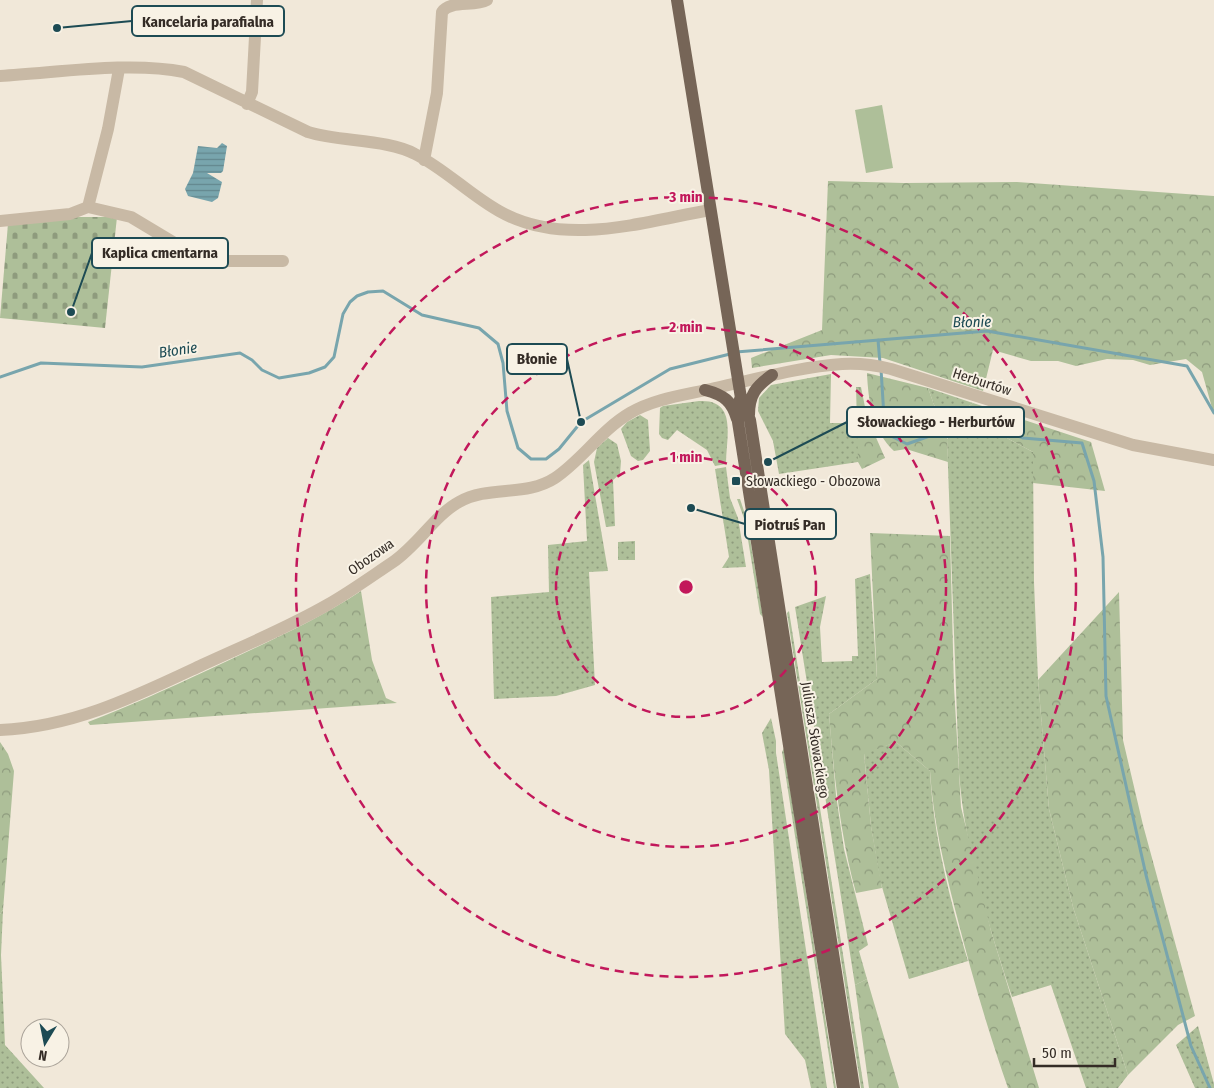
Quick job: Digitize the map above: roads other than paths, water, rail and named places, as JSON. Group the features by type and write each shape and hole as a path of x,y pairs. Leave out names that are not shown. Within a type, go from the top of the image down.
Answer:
{"main road":[{"name":"Juliusza Słowackiego","path":"677,0 741,398 843,1088"},
{"path":"744,421 753,392 759,384 772,376"},
{"path":"705,390 728,400 744,421"},
{"name":"Juliusza Słowackiego","path":"744,421 854,1088"}],"street":[{"path":"247,104 252,92 257,0"},
{"path":"424,160 437,93 442,12 444,7 452,4 480,3 487,0"},
{"path":"88,207 108,129 119,68"},
{"path":"0,76 119,68 168,68 184,72 308,132 328,138 389,146 415,154 497,210 529,225 544,229 558,231 596,229 710,210"},
{"path":"0,220 70,214 88,207 131,217 186,250 219,261 283,261"},
{"name":"Herburtów","path":"738,383 843,364 877,366 1133,445 1214,460"},
{"name":"Obozowa","path":"0,730 16,729 82,717 120,703 267,635 327,605 397,560 422,538 450,508 460,501 491,492 539,486 555,478 593,441 630,413 667,398 738,383"}],"water":[{"path":"222,143 227,146 223,171 221,173 207,173 222,182 218,198 212,202 188,196 185,189 193,173 198,146 217,148"}],"waterway":[{"name":"Błonie","path":"0,377 41,363 142,367 240,353 252,360 262,370 279,378 309,373 325,367 334,357 343,314 350,302 357,296 368,292 383,291 422,315 479,328 498,344 503,363 507,411 518,448 531,459 546,459 559,449 581,422 670,369 730,354"},
{"name":"Błonie","path":"736,352 987,331 1187,366 1214,413"},
{"path":"878,340 880,363"},
{"path":"881,369 885,433 907,444 944,431 969,415 1023,438 1082,443 1094,481 1103,557 1106,696 1146,875 1191,1046 1210,1088"}],"place":[{"name":"Kancelaria parafialna","path":"57,28"},
{"name":"Kaplica cmentarna","path":"71,312"},
{"name":"Błonie","path":"581,422"},
{"name":"Słowackiego - Herburtów","path":"768,462"},
{"name":"Słowackiego - Obozowa","path":"736,481"},
{"name":"Piotruś Pan","path":"691,508"}]}
